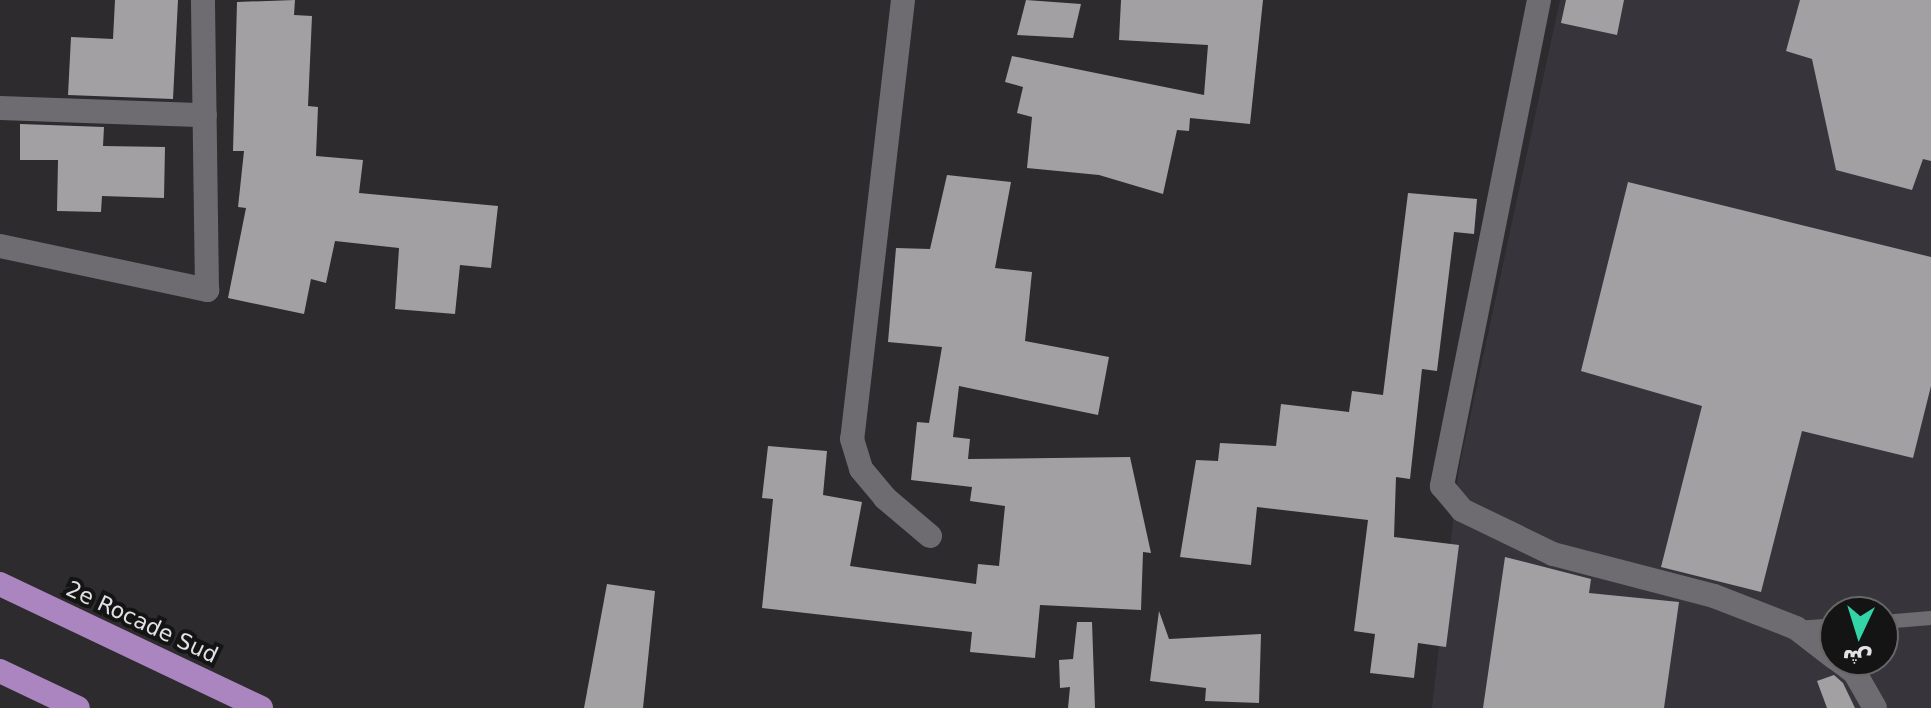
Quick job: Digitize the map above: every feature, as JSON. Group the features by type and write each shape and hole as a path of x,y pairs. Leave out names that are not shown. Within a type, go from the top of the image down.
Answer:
{"highway":[{"name":"2e Rocade Sud","path":"0,584 261,708"},
{"path":"0,671 78,708"}],"street":[{"path":"0,246 207,290 203,0"},
{"path":"903,0 852,439 861,469 885,498 930,536"},
{"path":"1539,0 1442,486 1462,510 1553,554 1714,596 1796,628 1819,645"},
{"path":"0,108 205,115"},
{"path":"1857,676 1875,708"}],"lane":[{"path":"1899,621 1931,618"},
{"path":"1796,628 1819,626"}],"shaded area":[{"path":"1560,0 1931,0 1931,708 1432,708 1459,468"}],"building":[{"path":"115,0 178,0 173,99 68,95 71,37 113,39"},
{"path":"295,0 294,15 312,16 308,106 318,107 316,156 363,160 359,193 498,206 491,268 460,265 455,314 395,309 399,248 335,241 326,283 311,279 304,314 228,298 246,208 238,207 244,151 233,151 237,2"},
{"path":"1026,0 1081,4 1073,38 1017,35"},
{"path":"1121,0 1263,0 1250,124 1190,118 1189,131 1177,130 1163,194 1099,175 1027,168 1032,117 1017,113 1023,87 1005,82 1012,56 1204,95 1208,45 1119,40"},
{"path":"1566,0 1624,0 1617,35 1561,23"},
{"path":"1800,0 1931,0 1931,161 1923,159 1912,190 1836,170 1812,59 1786,51"},
{"path":"20,124 104,127 103,146 165,147 164,198 102,196 101,212 57,211 58,160 20,160"},
{"path":"947,175 1011,182 995,268 1032,272 1025,341 1109,357 1098,415 959,386 953,437 970,439 968,459 1130,457 1151,553 1143,552 1141,610 1040,605 1035,658 970,652 972,632 762,608 773,499 762,498 768,446 827,451 823,495 862,502 850,566 976,584 978,564 999,566 1005,506 970,501 972,487 911,480 917,422 929,423 942,347 888,342 896,248 930,249"},
{"path":"1628,182 1931,257 1931,386 1913,458 1802,431 1761,592 1661,567 1702,406 1581,371"},
{"path":"1408,193 1477,199 1474,234 1454,232 1437,371 1422,369 1410,479 1396,477 1394,537 1459,545 1446,647 1418,643 1414,678 1370,673 1375,634 1354,631 1368,520 1257,507 1251,565 1180,557 1196,460 1218,461 1220,443 1276,446 1281,404 1349,412 1352,391 1383,395"},
{"path":"1505,557 1591,579 1589,593 1679,602 1664,708 1483,708"},
{"path":"607,584 655,591 643,708 584,708"},
{"path":"1159,611 1169,639 1261,634 1259,703 1205,701 1206,688 1150,681"},
{"path":"1077,622 1092,622 1095,708 1068,708 1070,687 1060,688 1059,660 1073,659"},
{"path":"1835,676 1843,683 1855,708 1827,708 1817,681"}]}
